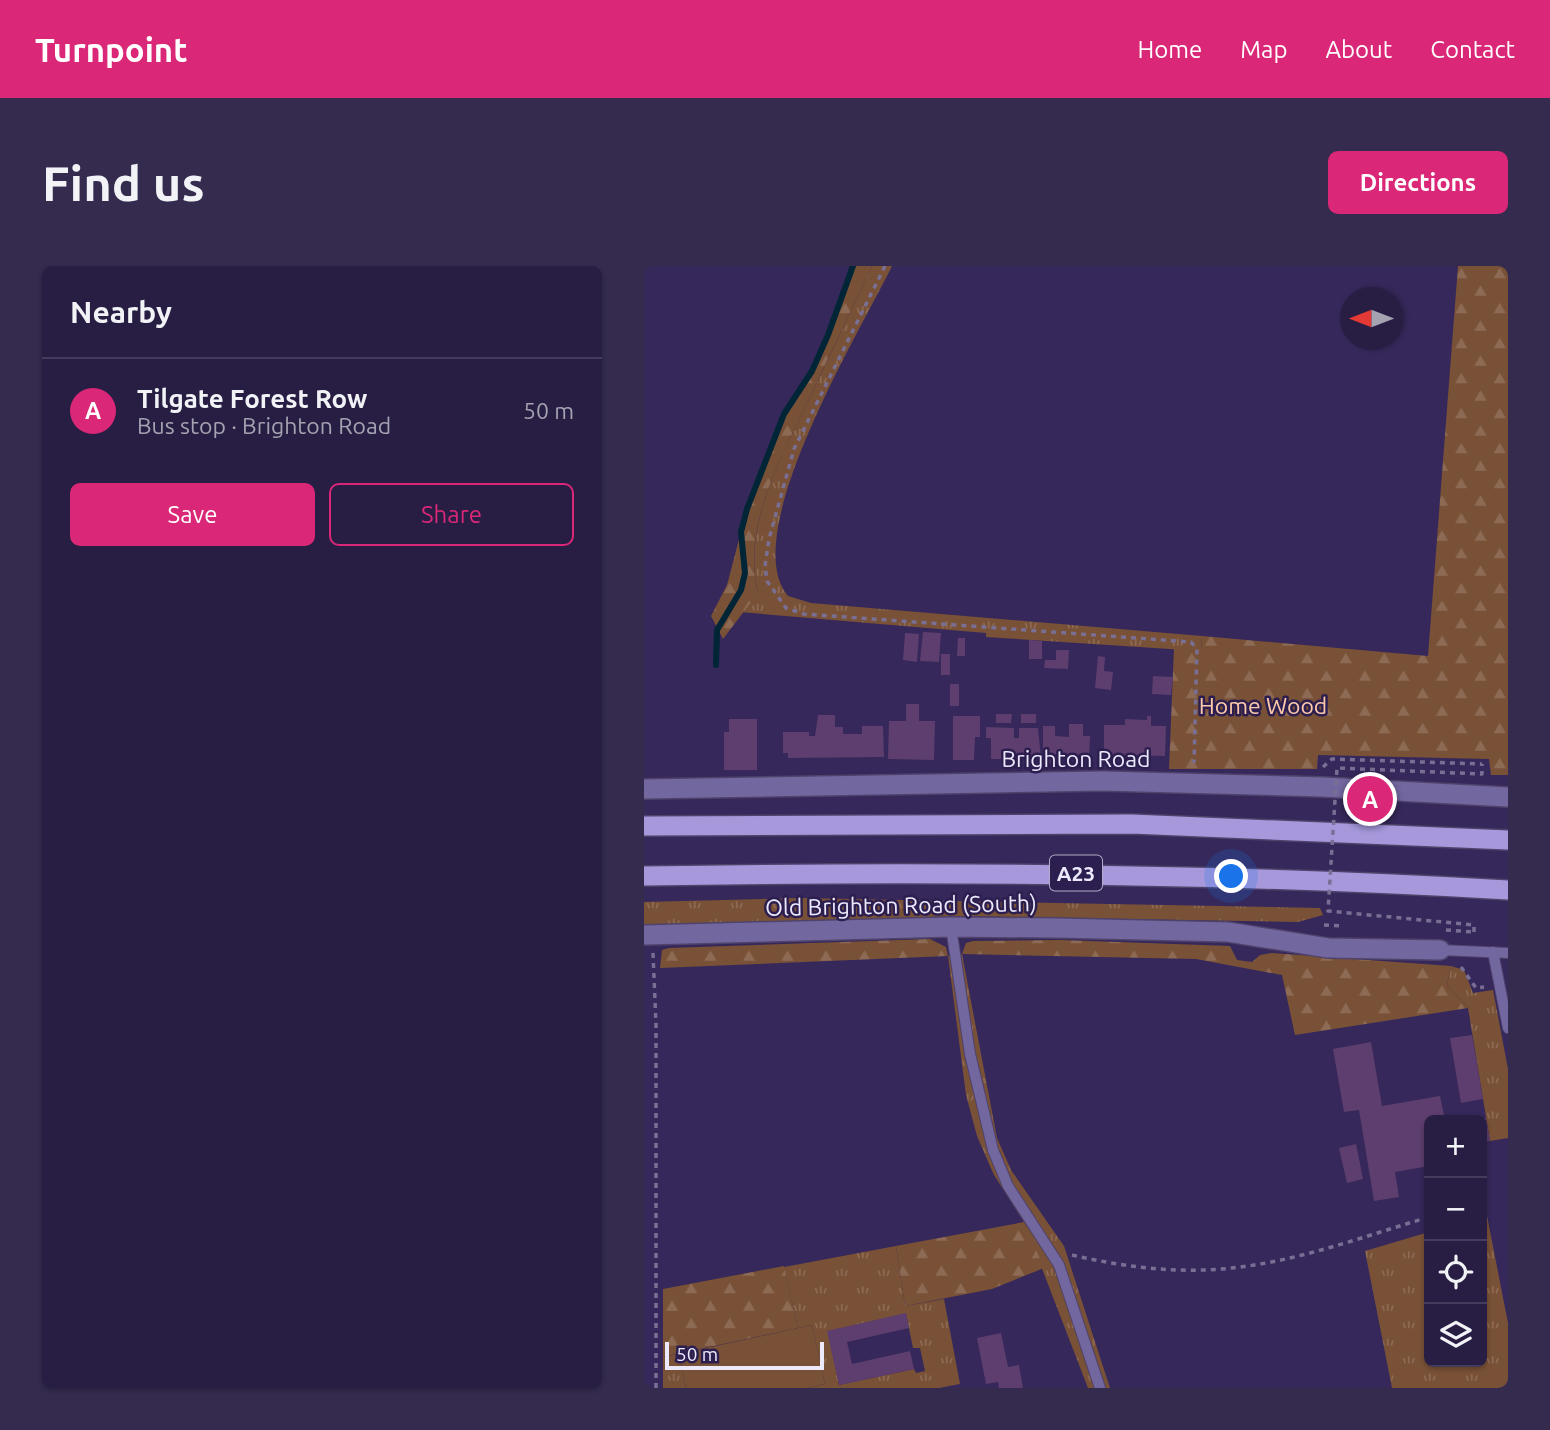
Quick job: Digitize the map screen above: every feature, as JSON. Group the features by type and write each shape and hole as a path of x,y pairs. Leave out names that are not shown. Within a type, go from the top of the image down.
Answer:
{"highway":[{"name":"A23","path":"644,825 1132,824 1508,840"},
{"name":"A23","path":"644,876 1130,873 1508,890"}],"street":[{"name":"Brighton Road","path":"644,789 1103,781 1508,797"},
{"name":"Old Brighton Road (South)","path":"649,935 951,927 1228,932 1328,947 1440,950"}],"lane":[{"path":"951,927 970,1054 993,1150 1008,1186 1052,1250 1067,1284 1100,1388"},
{"name":"Old Brighton Road (South)","path":"1440,950 1508,953"},
{"path":"1493,953 1508,1028"}],"path":[{"path":"885,266 790,461 766,555 765,575 770,588 786,608 804,614 1191,642 1197,649 1193,783"},
{"path":"1323,775 1324,765 1332,759 1482,764 1482,774 1337,768 1328,911 1474,925 1474,932"},
{"path":"649,935 656,1025 656,1388"},
{"path":"1458,965 1471,977 1475,988 1499,984"},
{"path":"1052,1250 1121,1266 1232,1268 1318,1250 1424,1218"}],"green space":[{"path":"853,266 872,266 768,489 755,541 754,567 758,593 723,639 711,616 727,585 747,509 770,444 784,414 812,371"},
{"path":"872,266 892,266 809,432 790,482 778,528 776,567 788,596 811,603 1202,636 1201,651 986,637 986,633 740,612 758,593 754,566 756,539 769,486"},
{"name":"Home Wood","path":"1458,266 1508,266 1508,775 1491,775 1489,759 1318,755 1317,769 1169,769 1174,648 1201,650 1202,636 1428,656"},
{"path":"800,898 1320,908 1323,915 1298,922 964,916 644,926 644,902"},
{"path":"930,939 946,947 948,956 660,968 662,950 669,948"},
{"path":"1061,940 1230,946 1237,960 1252,962 1260,955 1272,953 1451,966 1447,985 1468,1008 1295,1035 1282,975 1196,959 962,954 966,943 973,941"},
{"path":"962,954 997,1138 1011,1170 1064,1246 1110,1388 1088,1388 1024,1222 994,1175 977,1136 966,1095 948,956"},
{"path":"1451,966 1464,970 1473,993 1493,990 1508,1069 1508,1138 1490,1141 1468,1008 1447,985"},
{"path":"1487,1216 1508,1323 1508,1388 1392,1388 1365,1251 1424,1233 1424,1367 1487,1367"},
{"path":"1024,1222 1044,1268 992,1289 905,1306 896,1246"},
{"path":"896,1246 905,1306 944,1299 960,1384 939,1388 808,1388 825,1384 812,1325 798,1328 784,1267","holes":["906,1314 913,1348 920,1348 925,1371 916,1373 914,1369 839,1385 828,1331"]},
{"path":"784,1266 798,1328 663,1357 663,1289"},
{"path":"812,1325 825,1384 808,1388 686,1388 679,1354"},
{"path":"679,1354 686,1388 663,1388 663,1357"}],"building":[{"path":"923,632 941,633 939,662 920,661"},
{"path":"905,633 919,634 917,662 903,660"},
{"path":"958,638 965,638 965,656 957,656"},
{"path":"1029,640 1042,641 1042,659 1029,659"},
{"path":"1056,650 1069,650 1068,669 1044,668 1045,660 1056,660"},
{"path":"941,654 950,654 950,675 941,675"},
{"path":"1098,656 1105,657 1104,671 1113,672 1111,690 1095,688"},
{"path":"1153,676 1173,677 1171,695 1152,694"},
{"path":"950,684 959,684 959,706 950,706"},
{"path":"906,704 919,704 919,721 935,721 934,760 888,759 889,721 906,721"},
{"path":"996,714 1012,714 1011,723 996,723"},
{"path":"1021,714 1036,714 1036,723 1021,723"},
{"path":"818,715 835,715 835,727 843,727 843,734 862,734 862,726 883,726 884,757 788,758 788,753 783,753 783,732 809,732 809,736 815,736"},
{"path":"953,716 980,716 980,737 975,737 974,760 953,760"},
{"path":"1147,716 1151,716 1151,726 1166,726 1165,756 1104,755 1104,725 1125,725 1125,719 1147,720"},
{"path":"729,719 757,719 757,770 724,770 724,732 729,732"},
{"path":"1069,724 1083,724 1083,736 1090,736 1089,759 1060,759 1060,763 1049,763 1049,759 1043,759 1043,726 1055,726 1055,736 1069,737"},
{"path":"986,727 1014,728 1014,738 1019,738 1019,728 1038,728 1041,759 991,759 991,738 986,738"},
{"path":"1472,1035 1483,1099 1461,1103 1450,1038"},
{"path":"1371,1042 1382,1106 1440,1096 1444,1115 1424,1115 1424,1167 1395,1172 1399,1197 1374,1201 1359,1110 1344,1112 1333,1049"},
{"path":"1356,1144 1363,1179 1347,1183 1339,1148"},
{"path":"906,1313 909,1328 847,1342 852,1364 910,1351 914,1369 839,1385 827,1331"},
{"path":"1001,1333 1008,1367 1019,1365 1023,1388 999,1388 998,1382 986,1384 977,1338"}],"waterway":[{"path":"716,665 717,630 741,590 745,573 741,532 747,509 784,414 812,371 828,335 853,266"}],"place":[{"name":"Tilgate Forest Row","path":"1370,799"}]}
